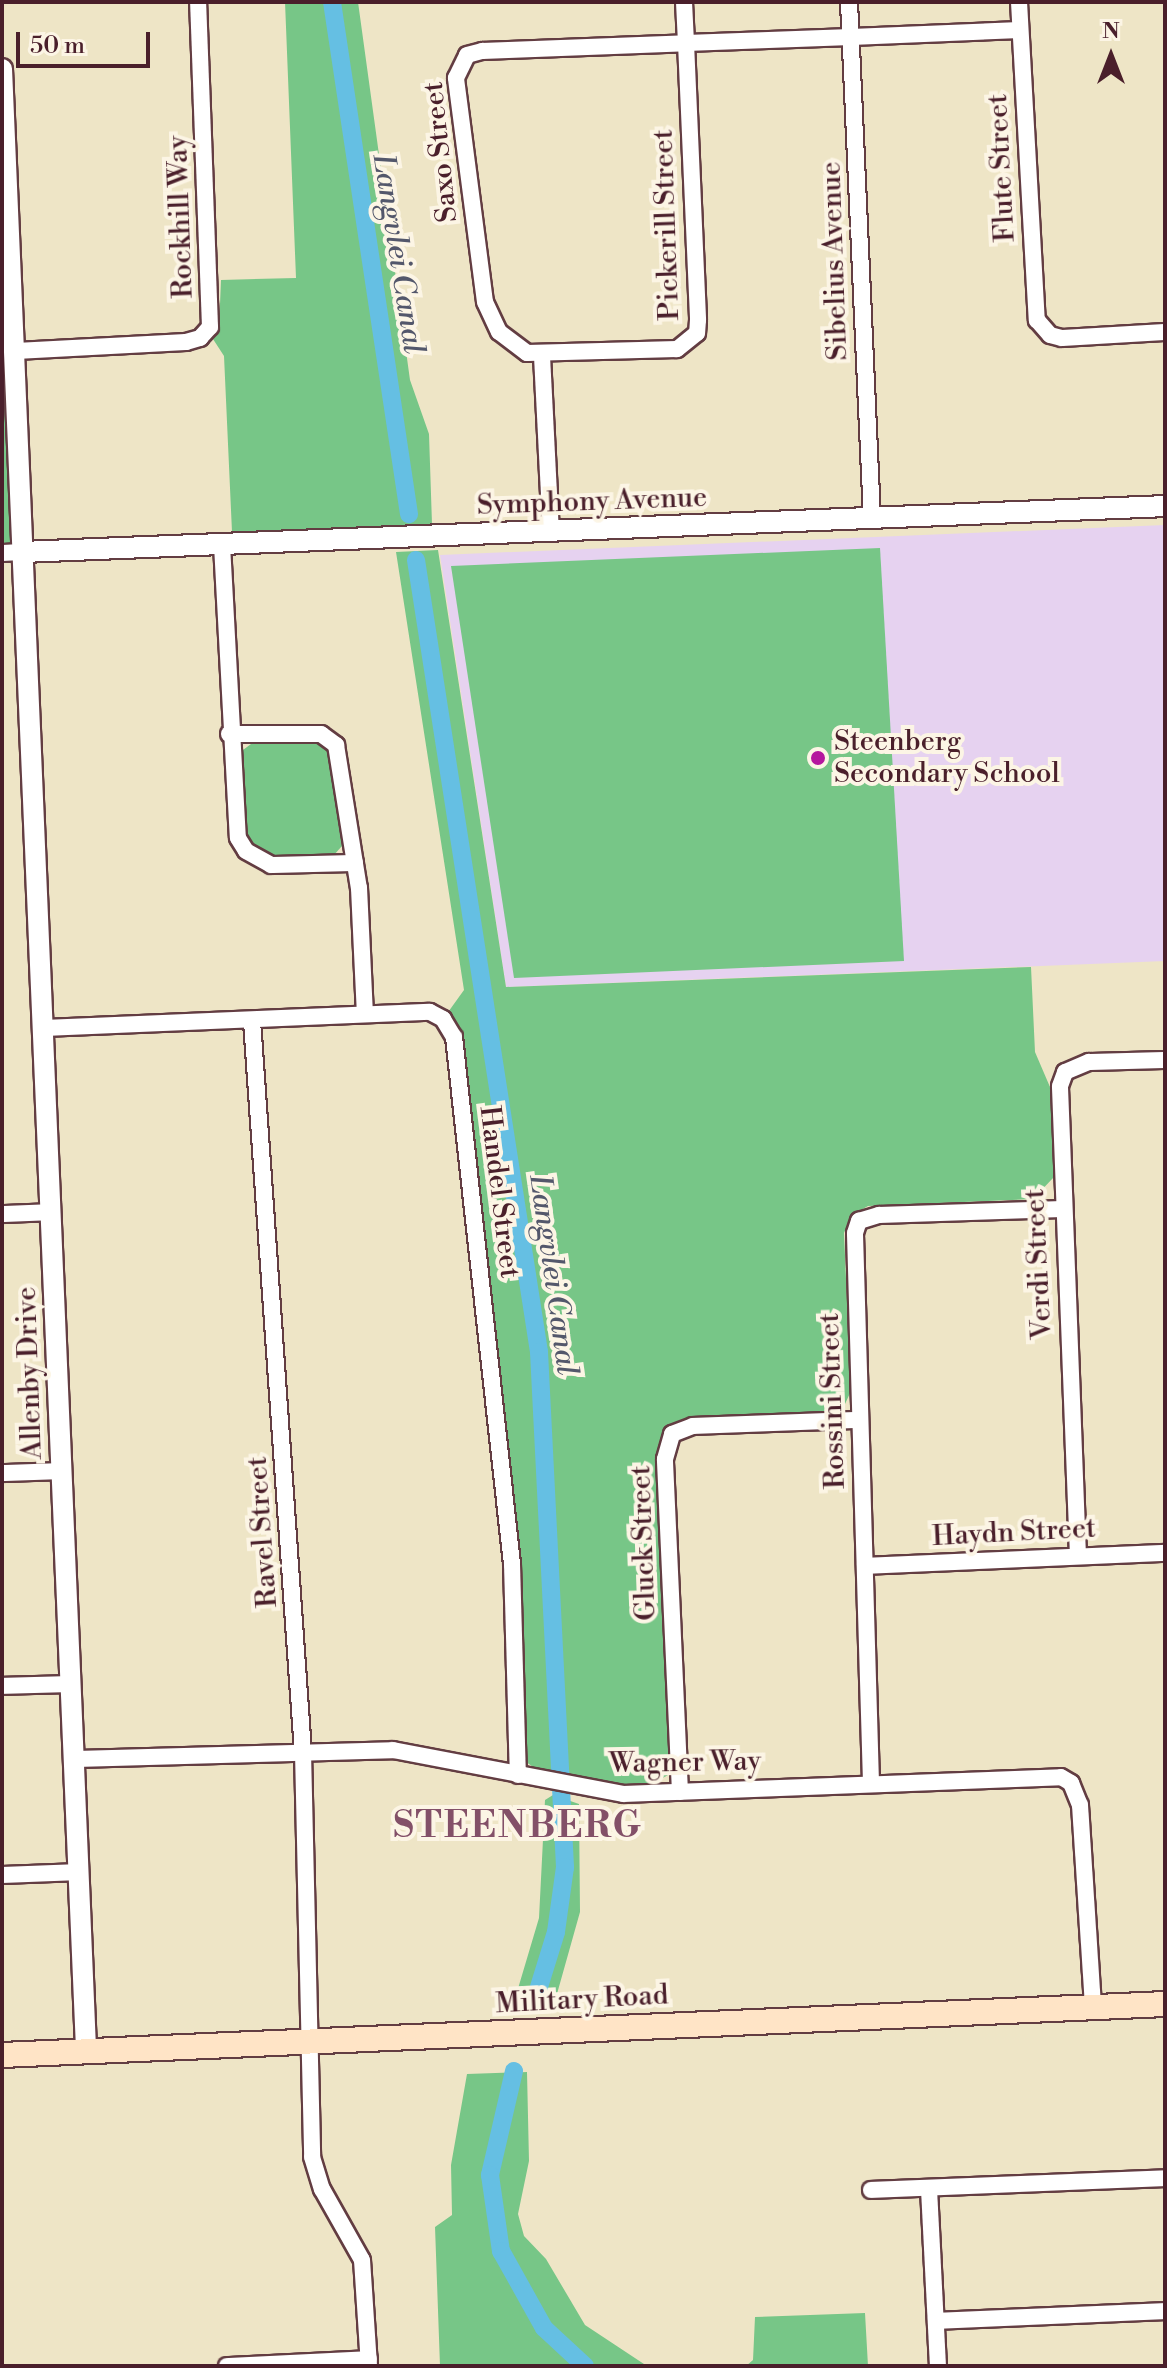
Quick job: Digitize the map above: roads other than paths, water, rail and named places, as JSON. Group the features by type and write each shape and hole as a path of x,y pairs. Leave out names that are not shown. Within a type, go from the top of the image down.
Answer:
{"main road":[{"name":"Military Road","path":"2,2055 1165,2004"}],"street":[{"name":"Rockhill Way","path":"16,351 186,342 200,338 210,327 198,2"},
{"name":"Pickerill Street","path":"542,356 677,349 697,333 684,2"},
{"name":"Sibelius Avenue","path":"849,2 872,518"},
{"name":"Flute Street","path":"1019,2 1035,309 1042,329 1062,338 1165,332"},
{"name":"Saxo Street","path":"542,356 527,353 499,332 485,302 463,151 459,64 467,55 482,51 1020,30"},
{"name":"Allenby Drive","path":"2,69 16,351 12,553 44,1028 86,2051"},
{"path":"542,356 551,532"},
{"name":"Symphony Avenue","path":"12,553 1165,506"},
{"path":"222,545 234,826 246,851 271,865 355,863"},
{"path":"229,734 330,738 339,754 355,863 365,1013"},
{"name":"Handel Street","path":"44,1028 252,1021 365,1013 430,1012 443,1019 454,1037 510,1533 518,1775"},
{"name":"Ravel Street","path":"252,1021 303,1752 312,2157 322,2189 362,2260 369,2363"},
{"name":"Verdi Street","path":"1078,1556 1058,1100 1065,1072 1089,1062 1165,1060"},
{"name":"Rossini Street","path":"871,1783 853,1244 859,1221 879,1215 1062,1209"},
{"path":"2,1214 52,1212"},
{"name":"Gluck Street","path":"680,1792 665,1459 672,1434 693,1426 860,1420"},
{"path":"2,1473 62,1471"},
{"name":"Haydn Street","path":"865,1566 1165,1553"},
{"path":"2,1686 72,1684"},
{"name":"Wagner Way","path":"75,1759 393,1750 609,1793 1048,1775 1071,1783 1080,1805 1093,2008"},
{"path":"2,1875 80,1872"},
{"path":"871,2190 1165,2178"},
{"path":"929,2189 938,2366"},
{"path":"936,2321 1165,2311"},
{"path":"227,2366 369,2363"}],"waterway":[{"name":"Langvlei Canal","path":"332,2 409,514"},
{"name":"Langvlei Canal","path":"416,560 539,1352 565,1867 556,1932 535,2000"},
{"name":"Langvlei Canal","path":"514,2071 490,2175 501,2251 544,2328 585,2366"}],"place":[{"name":"Steenberg Secondary School","path":"818,758"}],"district":[{"name":"STEENBERG","path":"518,1827"}]}
